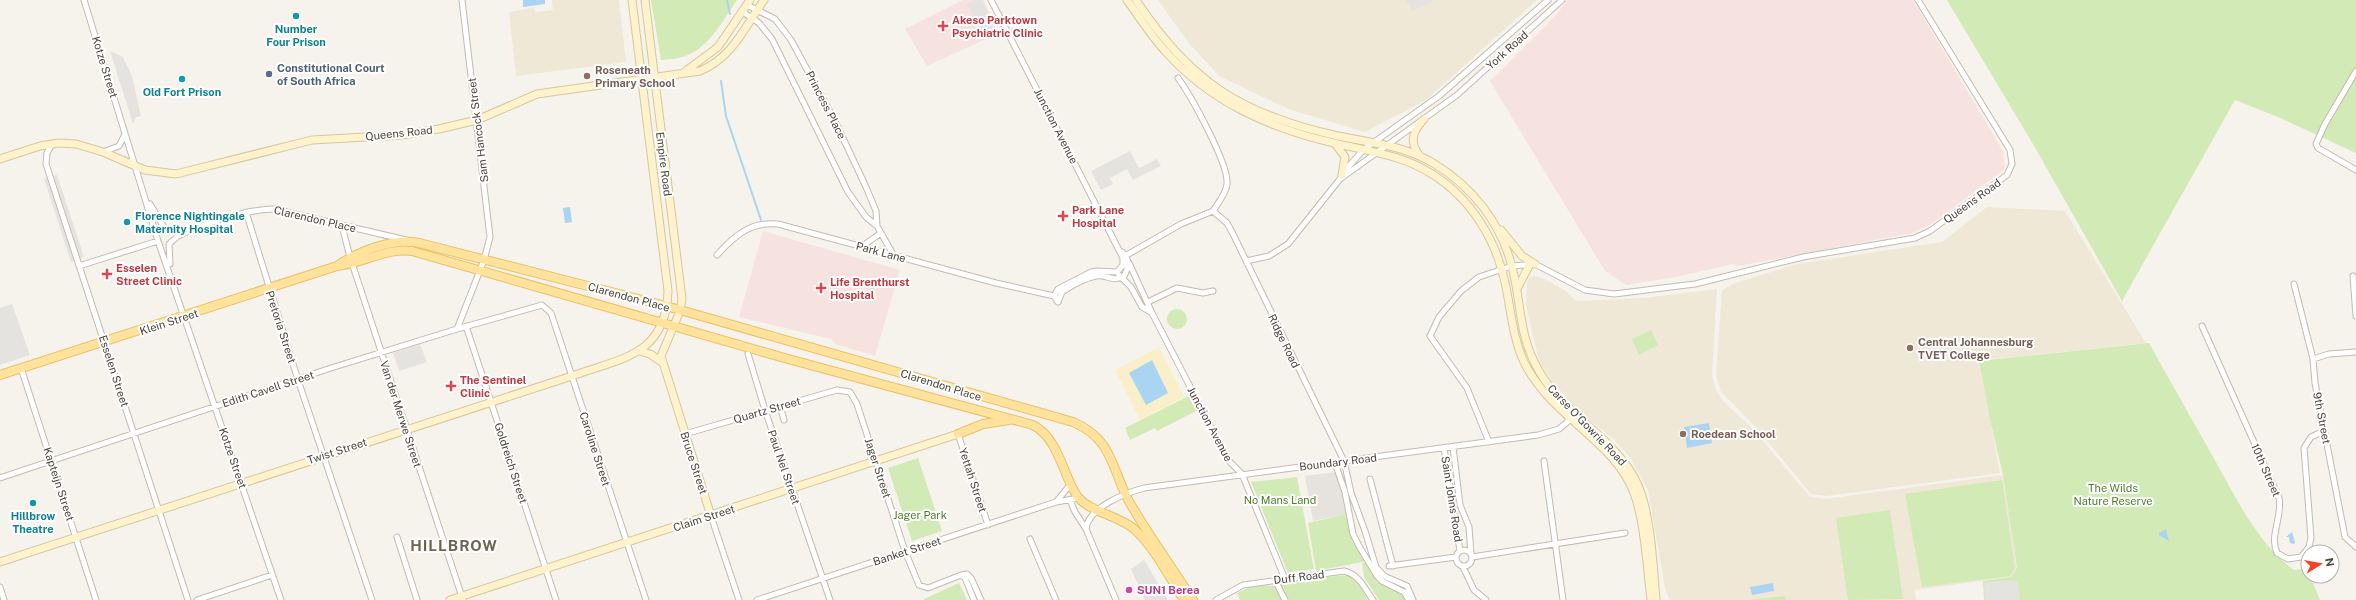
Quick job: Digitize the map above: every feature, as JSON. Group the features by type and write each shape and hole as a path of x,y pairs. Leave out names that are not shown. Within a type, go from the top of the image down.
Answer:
{"main road":[{"name":"Empire Road","path":"632,0 640,79 668,287 662,323"},
{"name":"Empire Road","path":"645,0 680,282 680,311 674,327"},
{"name":"Queens Road","path":"0,159 31,148 52,144 76,144 103,152 136,168 156,173 176,174 312,140 420,133 477,120 537,94 700,71 721,60 735,45 764,0"},
{"name":"Carse O'Gowrie Road","path":"1128,0 1165,52 1188,75 1212,93 1249,115 1267,123 1335,144 1378,153 1409,162 1446,184 1478,218 1493,245 1502,269 1514,332 1524,363 1542,391 1615,452 1636,481 1642,494 1656,600"},
{"name":"Carse O'Gowrie Road","path":"1136,0 1164,39 1185,62 1214,87 1232,99 1259,113 1289,124 1388,145 1419,155 1459,182 1486,209 1495,222 1512,266 1522,330 1535,363 1550,388 1573,417 1609,454 1634,492 1640,518 1651,600"},
{"name":"Queens Road","path":"683,73 718,47 743,12 748,2"},
{"path":"1419,155 1413,145 1413,136 1424,119"},
{"path":"1335,144 1345,157 1341,177"},
{"path":"1495,222 1522,256 1532,264 1516,291"},
{"name":"Clarendon Place","path":"409,241 666,306 1073,422 1092,432 1107,449 1125,493 1193,600"},
{"name":"Klein Street","path":"0,375 269,289 351,261 388,245 409,241"},
{"name":"Clarendon Place","path":"351,261 406,250 674,327 1033,425 1045,433 1052,444 1070,485 1079,498"},
{"name":"Twist Street","path":"0,562 490,401 572,376 640,351 652,342 662,323"},
{"name":"Bruce Street","path":"674,327 662,351 663,363 711,516"},
{"path":"640,351 653,356 663,363"},
{"path":"958,434 983,424 1014,420"},
{"name":"Claim Street","path":"450,600 462,598 958,434"},
{"path":"1079,498 1129,525 1143,538 1184,600"},
{"path":"1655,587 1660,600"}],"street":[{"name":"Kotze Street","path":"84,0 158,241 186,316 281,600"},
{"name":"Sam Hancock Street","path":"462,0 490,237 484,260"},
{"name":"Junction Avenue","path":"990,0 1125,257"},
{"name":"York Road","path":"1246,261 1269,256 1288,244 1363,150 1422,110 1445,92 1548,0"},
{"name":"York Road","path":"1341,177 1378,153 1451,100 1562,0"},
{"name":"Queens Road","path":"1532,264 1585,290 1603,294 1695,284 1803,257 1921,236 1998,182 2010,171 2012,155 2005,140 1918,0"},
{"name":"Princess Place","path":"748,2 757,10 775,19 791,40 834,119 866,187 876,211 877,226"},
{"name":"Princess Place","path":"743,12 752,18 772,39 848,192 866,217 877,226 894,256"},
{"path":"2356,72 2325,124 2316,144 2318,148 2356,170"},
{"path":"1125,257 1129,263 1125,273 1120,278 1094,276 1062,292 1058,302 1054,296 1058,289 1070,282 1100,271 1117,272 1123,265 1125,257 1181,224 1213,211 1225,192 1226,173 1196,105 1178,78"},
{"path":"1445,92 1451,100"},
{"path":"103,152 119,146 125,134"},
{"name":"Esselen Street","path":"52,144 47,153 46,164 105,341 188,600"},
{"path":"144,193 165,229 183,234"},
{"name":"Clarendon Place","path":"171,275 168,251 169,244 183,234 246,212 274,209 409,241"},
{"name":"Ridge Road","path":"1213,211 1227,223 1344,461 1351,493 1366,530 1376,567 1384,576 1407,586 1413,600"},
{"name":"Pretoria Street","path":"246,212 298,380 372,600"},
{"name":"Park Lane","path":"717,255 730,240 742,231 756,225 771,223 1002,285 1054,296"},
{"name":"Van der Merwe Street","path":"342,226 351,261 462,598"},
{"path":"861,247 881,232"},
{"path":"79,266 158,241"},
{"path":"457,328 484,260"},
{"name":"Junction Avenue","path":"1129,263 1152,312 1228,460 1242,474 1285,579"},
{"path":"1489,442 1467,388 1430,336 1439,317 1460,291 1480,277 1512,266 1532,264"},
{"name":"Junction Avenue","path":"1117,272 1120,278 1131,288 1142,307 1152,312"},
{"path":"2353,276 2356,316"},
{"name":"9th Street","path":"2294,284 2313,359 2315,383 2345,537 2356,547"},
{"path":"1148,302 1177,288 1203,293 1213,291"},
{"name":"Edith Cavell Street","path":"0,478 457,328 538,305"},
{"name":"Caroline Street","path":"538,305 545,307 551,313 626,544 646,600"},
{"name":"Goldreich Street","path":"466,326 556,600"},
{"name":"10th Street","path":"2202,326 2279,498 2280,508 2274,543 2277,553 2288,559 2301,557 2310,543 2303,452 2305,443 2311,436 2324,431"},
{"path":"2313,359 2329,354 2356,352"},
{"name":"Paul Nel Street","path":"748,354 765,410 823,578"},
{"name":"Kapteijn Street","path":"21,368 96,600"},
{"name":"Quartz Street","path":"685,434 837,390 850,392"},
{"name":"Jager Street","path":"850,392 857,404 905,552 917,582 924,588 961,575"},
{"path":"780,406 784,420"},
{"name":"Boundary Road","path":"1086,529 1089,519 1099,510 1125,493 1153,486 1335,463 1546,433 1559,429 1573,417"},
{"name":"Yettah Street","path":"958,434 988,525"},
{"name":"Saint Johns Road","path":"1453,447 1460,505 1469,527 1471,555"},
{"name":"Saint Johns Road","path":"1444,448 1460,551"},
{"path":"1544,461 1563,600"},
{"path":"1335,463 1345,492 1354,534 1359,546 1377,576 1389,585 1404,592 1409,600"},
{"path":"1370,479 1391,566 1456,557"},
{"path":"1056,502 1070,485"},
{"name":"Banket Street","path":"757,600 1056,502 1079,498"},
{"path":"1070,500 1075,512 1086,529 1116,600"},
{"name":"Bruce Street","path":"711,516 739,600"},
{"path":"1471,555 1625,533"},
{"path":"397,537 417,600"},
{"path":"1030,539 1056,600"},
{"path":"1471,555 1466,550 1460,551 1456,557 1457,563 1463,566 1474,590 1486,600"},
{"path":"1463,566 1470,564 1471,555"},
{"name":"Duff Road","path":"1216,600 1241,586 1274,580 1344,572 1351,573 1359,579 1373,600"},
{"path":"961,575 967,574 971,578 981,600"},
{"path":"197,600 272,575"},
{"path":"961,575 965,578 974,600"},
{"path":"823,578 830,600"},
{"path":"1274,580 1285,600"},
{"path":"0,587 4,600"}],"shaded area":[{"path":"552,0 619,0 626,62 516,76 509,12 533,8 536,12 553,10"},
{"path":"963,0 983,0 999,33 927,66 905,29"},
{"path":"975,0 983,0 993,27 983,33 967,4"},
{"path":"1158,0 1537,0 1426,100 1365,132 1288,109 1219,76 1188,42"},
{"path":"1406,0 1435,0 1412,11"},
{"path":"1568,0 1913,0 2003,151 2005,169 1930,225 1912,233 1738,266 1733,264 1676,277 1626,285 1605,271 1490,81 1553,18"},
{"path":"110,51 123,57 132,76 141,116 136,117 133,124"},
{"path":"1130,151 1139,168 1157,159 1161,166 1133,180 1127,169 1110,178 1113,184 1101,190 1091,171"},
{"path":"57,175 84,257 71,262 44,179"},
{"name":"Central Johannesburg TVET College","path":"1987,207 2065,211 2146,343 1979,361 2000,473 1826,496 1811,494 1753,424 1721,392 1716,374 1722,290 1735,283 1797,264 1942,242"},
{"name":"Life Brenthurst Hospital","path":"763,231 900,270 875,356 835,344 831,339 739,317"},
{"name":"Roedean School","path":"1534,276 1543,278 1566,291 1576,301 1644,298 1717,289 1712,376 1716,390 1723,401 1753,429 1810,497 1826,499 2003,475 2017,568 2011,577 1915,590 1916,600 1670,600 1666,592 1648,490 1631,459 1614,440 1576,408 1553,383 1539,361 1526,305 1527,283 1529,278"},
{"path":"12,304 30,355 0,365 0,308"},
{"path":"420,344 427,362 399,371 393,353"},
{"path":"1337,472 1346,514 1313,521 1305,476"},
{"path":"1144,560 1168,600 1145,600 1131,569"},
{"path":"2011,580 2018,582 2020,600 1985,600 1984,583"}],"green space":[{"path":"651,0 737,0 710,39 696,51 674,59 661,60"},
{"path":"1947,0 2356,0 2356,153 2278,117 2235,100 2122,301 2033,144"},
{"path":"1177,309 1184,312 1187,319 1184,326 1177,329 1170,326 1167,319 1170,312"},
{"path":"1651,330 1658,345 1639,355 1632,339"},
{"name":"The Wilds Nature Reserve","path":"2149,343 2248,518 2281,559 2294,570 2300,570 2300,584 2313,584 2320,600 1984,600 1983,581 2011,577 2017,568 2003,475 1990,420 1979,361"},
{"path":"1193,394 1200,409 1157,431 1155,428 1130,440 1125,428"},
{"name":"Jager Park","path":"918,458 942,531 912,541 888,468"},
{"name":"No Mans Land","path":"1297,477 1314,569 1288,573 1251,482"},
{"path":"2002,480 2015,568 2010,576 1922,587 1905,494"},
{"path":"1890,510 1903,599 1848,600 1836,518"},
{"path":"1346,514 1354,540 1367,561 1316,571 1308,523"},
{"path":"1368,562 1376,576 1404,594 1408,600 1379,600 1364,577 1362,563"},
{"path":"1347,575 1356,580 1368,600 1289,600 1279,582"},
{"path":"959,583 967,600 924,600 924,599"},
{"path":"1254,585 1274,586 1282,600 1240,600 1237,593"},
{"path":"1785,596 1786,600 1750,600"}],"sand":[{"path":"1159,347 1184,397 1140,420 1115,370"}],"water":[{"path":"523,0 545,0 545,4 523,7"},
{"path":"570,207 572,222 565,223 563,208"},
{"path":"1152,360 1168,393 1146,405 1129,373"},
{"path":"1709,423 1712,443 1687,448 1684,427"},
{"path":"2166,529 2169,541 2159,535 2159,533"},
{"path":"2292,532 2294,544 2290,543 2289,537 2286,537"},
{"path":"1773,583 1774,591 1752,595 1750,587"}],"waterway":[{"path":"727,0 730,14"},
{"path":"721,81 726,116 761,220"}],"place":[{"name":"Number Four Prison","path":"296,16"},
{"name":"Akeso Parktown Psychiatric Clinic","path":"943,26"},
{"name":"Constitutional Court of South Africa","path":"269,74"},
{"name":"Roseneath Primary School","path":"587,76"},
{"name":"Old Fort Prison","path":"182,79"},
{"name":"Park Lane Hospital","path":"1063,216"},
{"name":"Florence Nightingale Maternity Hospital","path":"127,222"},
{"name":"Esselen Street Clinic","path":"107,274"},
{"name":"Life Brenthurst Hospital","path":"821,288"},
{"name":"Central Johannesburg TVET College","path":"1910,348"},
{"name":"The Sentinel Clinic","path":"451,386"},
{"name":"Roedean School","path":"1683,434"},
{"name":"Hillbrow Theatre","path":"33,503"},
{"name":"SUN1 Berea","path":"1129,590"}],"district":[{"name":"HILLBROW","path":"454,545"}]}
